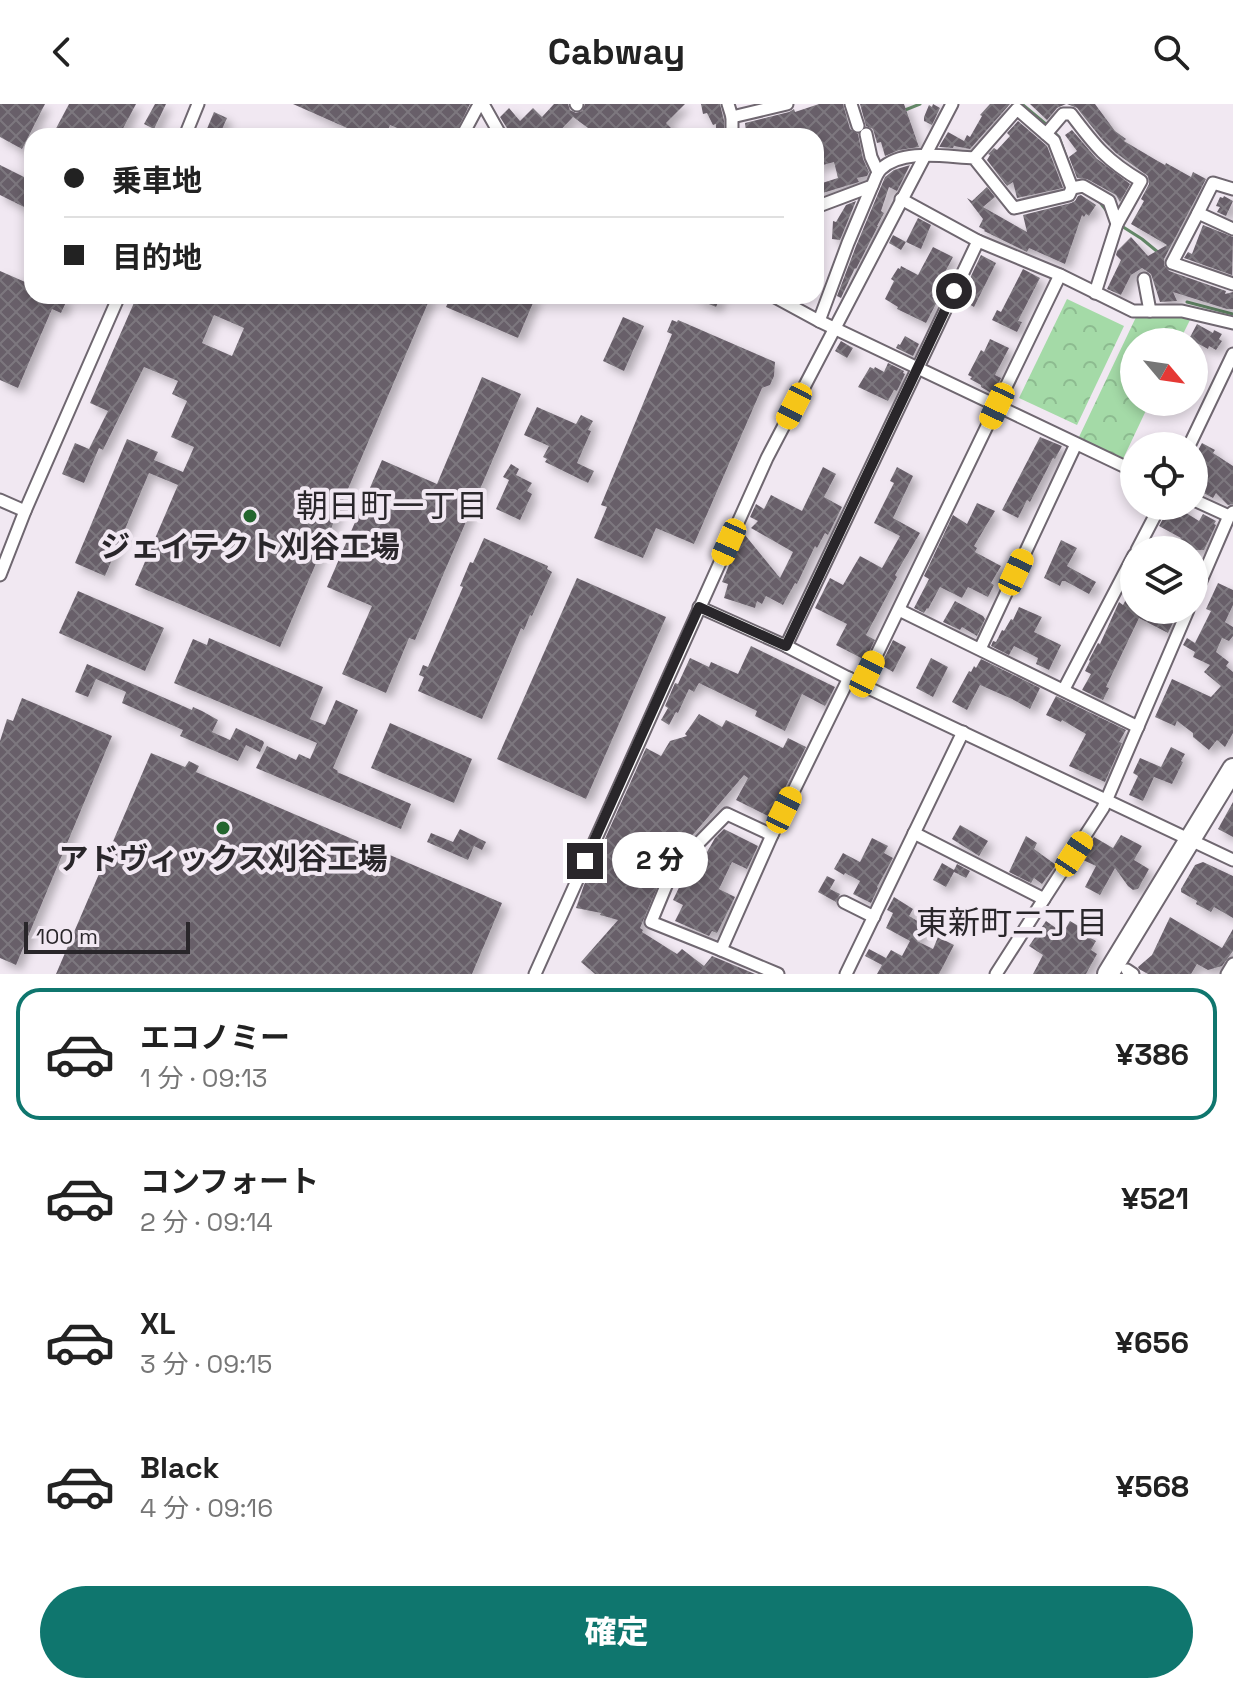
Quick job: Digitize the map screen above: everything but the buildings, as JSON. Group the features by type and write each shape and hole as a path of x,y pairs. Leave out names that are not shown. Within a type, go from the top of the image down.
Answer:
{"highway":[{"path":"1123,973 1190,840 1233,769"}],"street":[{"path":"188,128 198,104"},
{"path":"728,104 732,128"},
{"path":"732,117 787,104"},
{"path":"851,104 878,172"},
{"path":"535,974 767,458 952,104"},
{"path":"481,105 492,128"},
{"path":"467,128 481,105"},
{"path":"819,321 878,172 890,162 925,156 974,158 1014,208 1069,195 1072,188 1054,141 1019,107 974,158"},
{"path":"1046,133 1063,114 1071,114 1096,147 1118,167 1141,181 1117,224 1095,293"},
{"path":"1233,189 1213,183 1172,263 1233,284"},
{"path":"824,204 872,186"},
{"path":"1072,188 1083,186 1109,201 1117,224"},
{"path":"901,199 978,241 1060,275 1133,311 1182,311 1233,323"},
{"path":"1198,213 1233,229"},
{"path":"786,646 978,241"},
{"path":"862,685 1060,275"},
{"path":"1144,279 1150,311"},
{"path":"0,575 116,304"},
{"path":"788,304 1120,464"},
{"path":"1196,432 1233,354"},
{"path":"980,649 1076,444"},
{"path":"0,500 25,511"},
{"path":"1208,505 1231,514 1208,566"},
{"path":"1064,689 1120,581"},
{"path":"699,607 1233,860"},
{"path":"899,610 1138,727"},
{"path":"996,974 1107,799 1182,624"},
{"path":"721,950 772,835 849,678"},
{"path":"846,974 963,732"},
{"path":"772,835 727,814 673,869 651,922 778,974"},
{"path":"914,833 1044,899"},
{"path":"844,902 874,917"},
{"path":"1227,974 1233,964"}],"green space":[{"path":"1067,299 1124,326 1120,328 1120,334 1077,425 1019,398"},
{"path":"1137,315 1191,318 1186,328 1131,328"},
{"path":"1120,351 1120,416 1143,416 1136,432 1120,432 1120,458 1079,437"}],"waterway":[{"path":"905,110 920,104"},
{"path":"1022,104 1047,125"},
{"path":"1052,130 1059,137 1071,170"},
{"path":"1099,201 1109,214"},
{"path":"1120,225 1159,253"},
{"path":"1187,302 1233,314"}],"place":[{"name":"ジェイテクト刈谷工場","path":"250,516"},
{"name":"アドヴィックス刈谷工場","path":"223,828"}],"district":[{"name":"朝日町一丁目","path":"392,506"},
{"name":"東新町二丁目","path":"1012,923"}],"route":[{"path":"585,861 699,607 786,646 954,291"}]}
